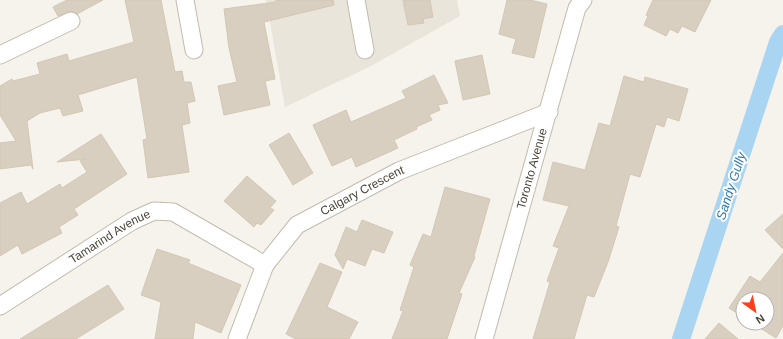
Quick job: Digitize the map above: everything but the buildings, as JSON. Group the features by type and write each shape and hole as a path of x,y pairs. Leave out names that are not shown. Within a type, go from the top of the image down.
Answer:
{"street":[{"path":"185,0 194,50"},
{"path":"356,0 365,50"},
{"name":"Toronto Avenue","path":"484,339 577,8 583,0"},
{"path":"0,54 71,21"},
{"name":"Calgary Crescent","path":"237,339 265,266 298,225 334,204 399,171 549,112"},
{"name":"Tamarind Avenue","path":"0,306 132,221 154,211 173,212 265,266"}],"shaded area":[{"path":"266,0 457,0 460,16 371,66 285,107"}],"waterway":[{"name":"Sandy Gully","path":"681,339 778,42 783,34"}]}
